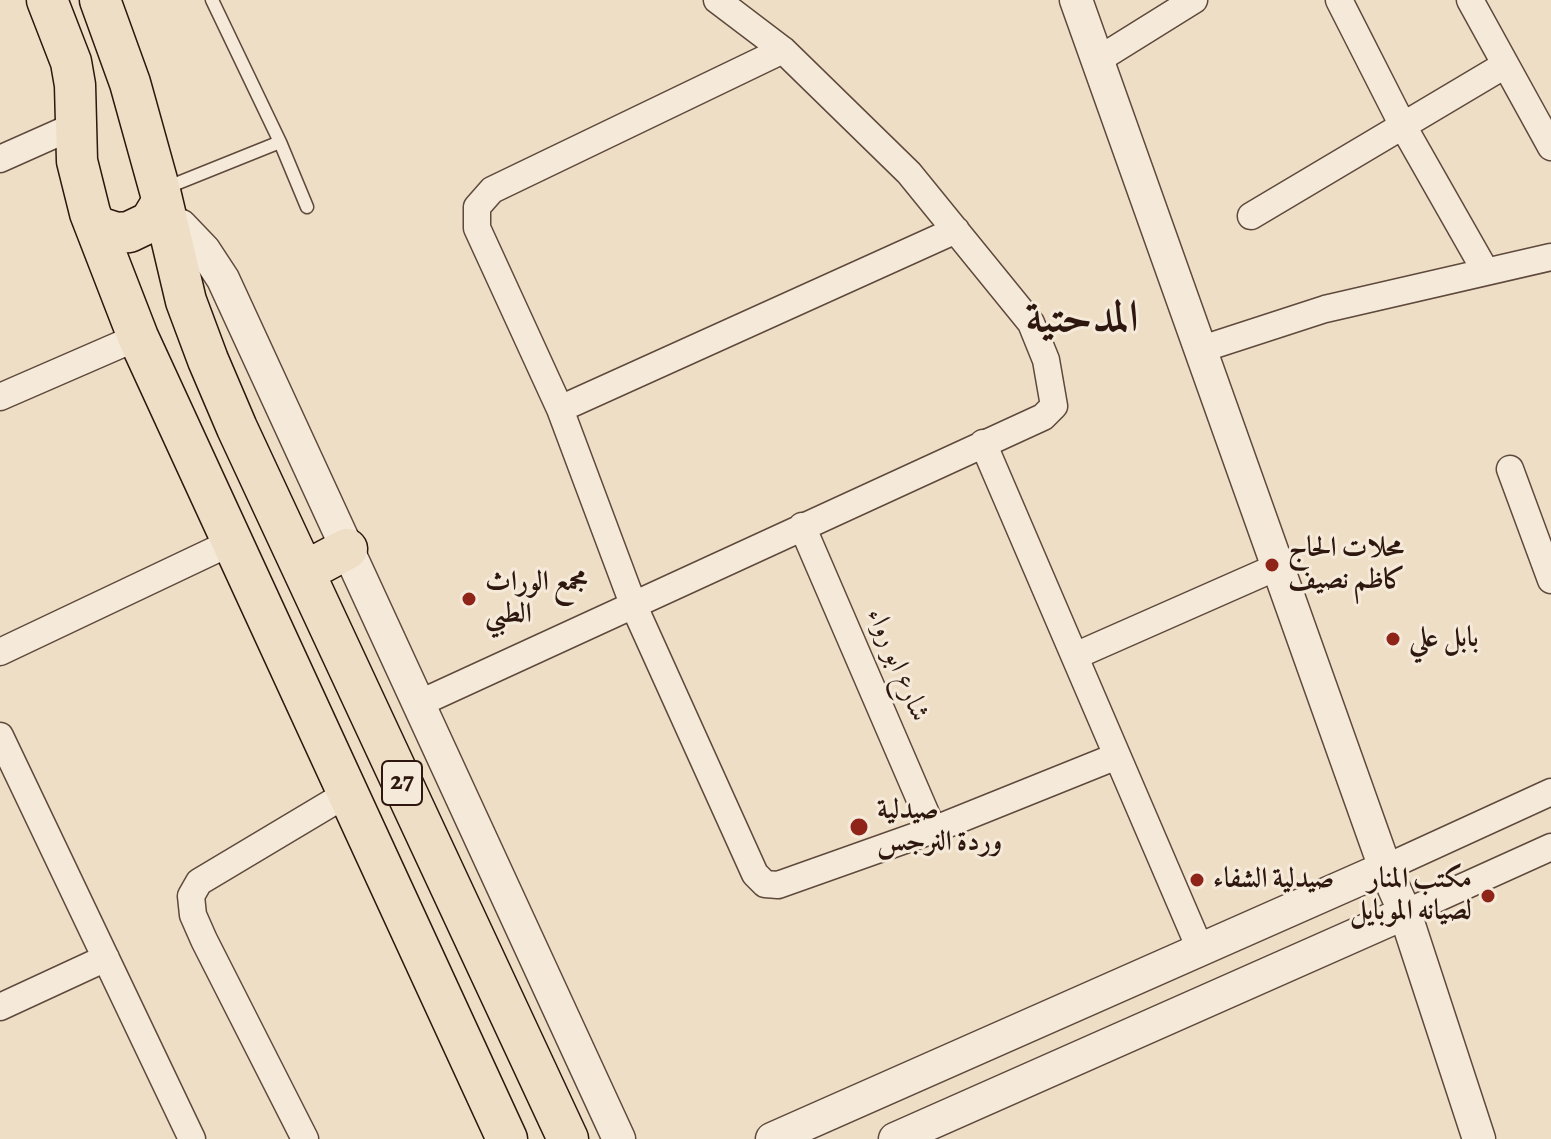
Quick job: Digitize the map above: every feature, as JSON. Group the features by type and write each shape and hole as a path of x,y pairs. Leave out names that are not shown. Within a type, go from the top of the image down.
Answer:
{"main road":[{"name":"27","path":"47,0 71,62 75,85 77,161 95,226 138,337 507,1139"},
{"name":"27","path":"100,0 130,83 186,301 208,360 568,1139"},
{"path":"95,226 117,233 129,232 150,222 166,220 167,249 155,244 131,249 122,257 116,281"},
{"path":"304,572 347,549"}],"street":[{"path":"418,704 1043,417 1054,406 1046,360 1031,323 909,173 783,50 717,0"},
{"path":"1076,0 1385,868 1405,913 1479,1139"},
{"path":"1096,61 1194,0"},
{"path":"1339,0 1403,126 1486,272"},
{"path":"1470,0 1551,147"},
{"path":"783,50 492,190 477,207 477,228 560,409 633,604 755,874 765,884 778,885 933,830 1117,756"},
{"path":"1251,216 1505,65"},
{"path":"0,159 74,126"},
{"path":"166,220 181,226 204,250 223,279 619,1139"},
{"path":"560,409 956,230"},
{"path":"1202,349 1325,309 1551,257"},
{"path":"0,397 138,337"},
{"path":"983,443 1201,951"},
{"path":"1510,469 1551,580"},
{"name":"شارع ابو رواء","path":"802,526 933,830"},
{"path":"0,652 232,542"},
{"path":"1075,656 1279,566"},
{"path":"2,744 192,1139"},
{"path":"772,1139 1201,951 1551,792"},
{"path":"305,1139 204,940 193,915 191,896 199,882 348,793"},
{"path":"895,1139 1551,847"},
{"path":"0,1007 106,958"}],"lane":[{"path":"212,0 280,142 307,207"},
{"path":"166,220 280,142"}],"place":[{"name":"محلات الحاج كاظم نصيف","path":"1272,565"},
{"name":"مجمع الوراث الطبي","path":"469,599"},
{"name":"بابل علي","path":"1393,639"},
{"name":"صيدلية وردة النرجس","path":"859,827"},
{"name":"صيدلية الشفاء","path":"1197,880"},
{"name":"مكتب المنار لصيانه الموبايل","path":"1488,896"}],"district":[{"name":"المدحتية","path":"1082,320"}]}
